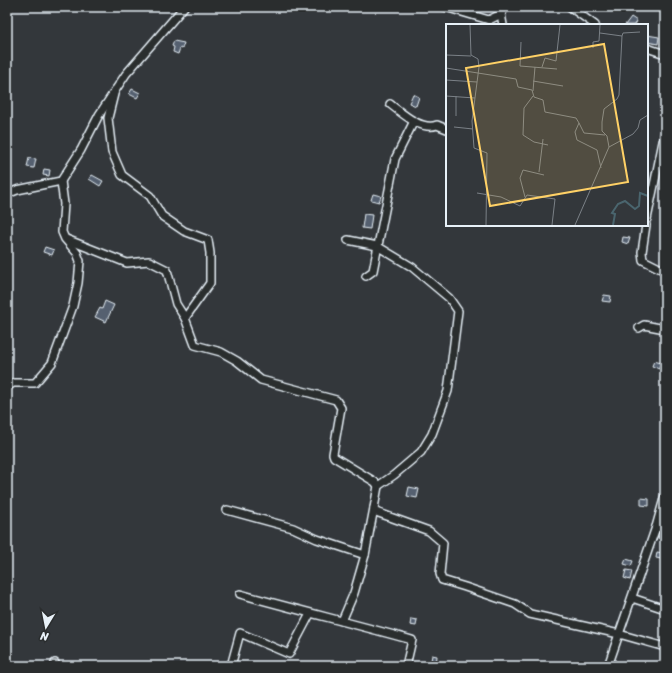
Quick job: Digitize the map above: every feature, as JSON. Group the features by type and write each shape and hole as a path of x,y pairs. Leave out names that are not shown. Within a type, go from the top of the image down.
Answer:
{"street":[{"path":"7,387 13,384 35,383 52,363 73,306 78,283 80,261 77,253 65,239 62,232 64,204 61,181 82,150 99,115 126,74 184,7"},
{"path":"445,7 489,20 501,14 505,7"},
{"path":"570,7 594,24"},
{"path":"501,14 503,24"},
{"path":"648,48 665,54"},
{"path":"115,90 108,118 112,152 122,175 150,196 162,216 184,231 208,240 210,253 210,283 185,318"},
{"path":"390,104 414,121 431,127 437,125 446,129"},
{"path":"366,276 373,271 395,159 414,121"},
{"path":"648,214 665,132"},
{"path":"7,194 16,190 61,181"},
{"path":"646,226 642,252 643,260 665,271"},
{"path":"65,239 127,263 149,261 167,270 176,304 185,318 194,345 221,352 238,361 261,380 336,400 341,408 333,454 334,457 375,482 378,486"},
{"path":"342,620 354,593 365,555 378,486 394,475 421,452 432,434 448,391 458,311 449,298 412,267 377,246 348,240"},
{"path":"639,328 644,325 665,329"},
{"path":"608,666 656,527 665,495"},
{"path":"374,508 376,512 430,531 443,543 440,574 442,580 515,604 530,614 619,634 665,647"},
{"path":"227,510 292,528 317,539 365,555"},
{"path":"656,527 665,528"},
{"path":"240,594 310,614 342,620 412,640 406,666"},
{"path":"632,598 665,609"},
{"path":"231,666 240,633 289,654 310,614"}],"building":[{"path":"631,17 637,21 636,24 626,24"},
{"path":"648,35 659,37 658,44 648,42"},
{"path":"174,41 184,43 178,54 173,52 174,47 172,46"},
{"path":"132,89 140,93 137,98 129,94"},
{"path":"413,94 419,97 416,106 409,103"},
{"path":"29,158 36,159 34,168 27,167"},
{"path":"44,169 50,170 49,176 43,175"},
{"path":"92,175 103,181 100,186 89,179"},
{"path":"373,194 381,196 379,202 371,200"},
{"path":"364,214 372,215 370,229 362,228"},
{"path":"623,237 630,238 628,244 622,242"},
{"path":"45,247 54,250 52,255 43,252"},
{"path":"604,295 611,296 610,302 602,301"},
{"path":"105,301 114,305 106,322 95,317 100,308 102,309"},
{"path":"654,361 661,363 659,369 652,366"},
{"path":"409,487 419,489 417,498 407,496"},
{"path":"641,498 649,499 649,506 641,505"},
{"path":"660,532 665,534 665,540 658,538"},
{"path":"657,552 663,553 661,559 656,558"},
{"path":"626,559 633,561 631,566 624,564"},
{"path":"626,570 632,571 630,580 624,578"},
{"path":"411,619 417,620 416,626 410,625"},
{"path":"432,655 437,656 436,666 430,666"}]}
